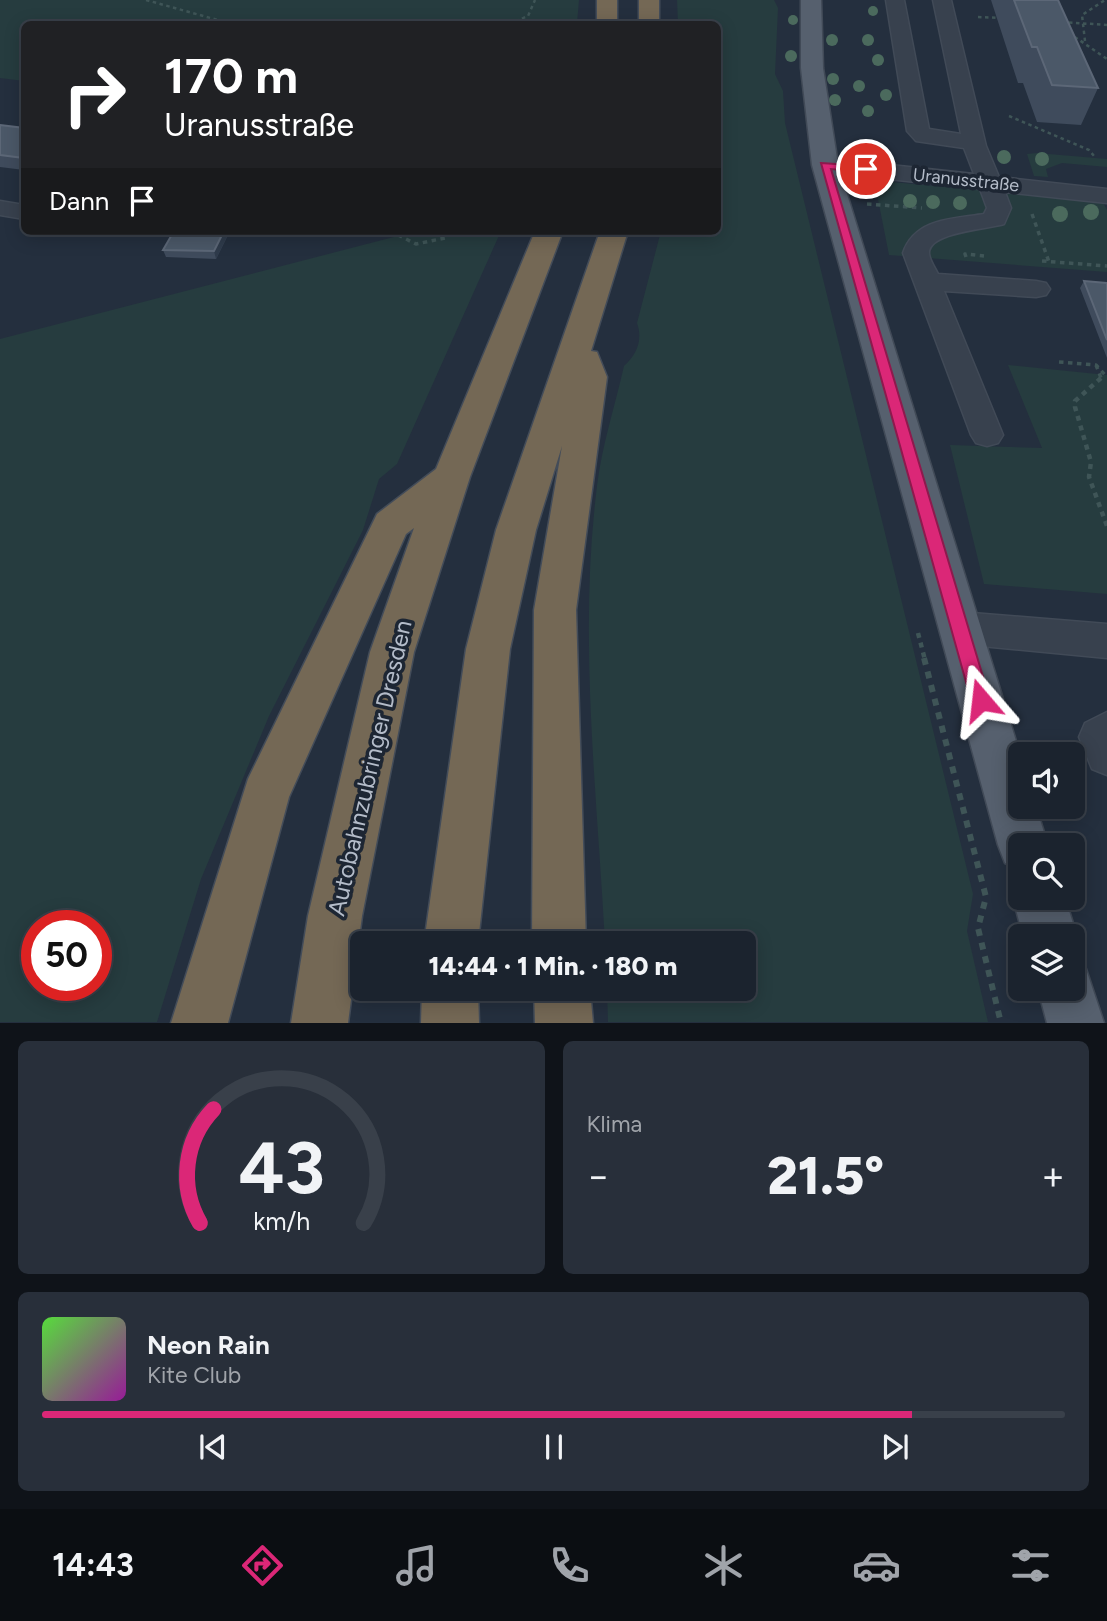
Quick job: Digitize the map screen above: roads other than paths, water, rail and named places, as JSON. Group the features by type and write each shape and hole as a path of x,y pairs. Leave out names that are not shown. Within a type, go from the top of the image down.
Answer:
{"highway":[{"path":"607,0 607,21"},
{"path":"649,0 649,21"},
{"name":"Autobahnzubringer Dresden","path":"319,1023 335,916 392,652 451,477 548,235"},
{"path":"453,931 488,649 516,530 613,235"},
{"path":"559,931 555,610 590,377 580,341"},
{"path":"199,1023 265,796 391,525 451,477"},
{"path":"450,1001 450,1023"},
{"path":"563,1001 564,1023"}],"main road":[{"path":"811,0 812,68 825,165 1020,833"},
{"path":"1070,1001 1076,1023"}],"street":[{"path":"895,0 918,131 924,136 974,143"},
{"path":"942,0 974,143 999,208 995,219 934,231 917,243 916,253 987,435"},
{"name":"Uranusstraße","path":"825,165 1107,196"},
{"path":"0,208 21,212"},
{"path":"927,281 1044,280"},
{"path":"960,628 1107,641"},
{"path":"1107,731 1100,737 1107,755"}]}
